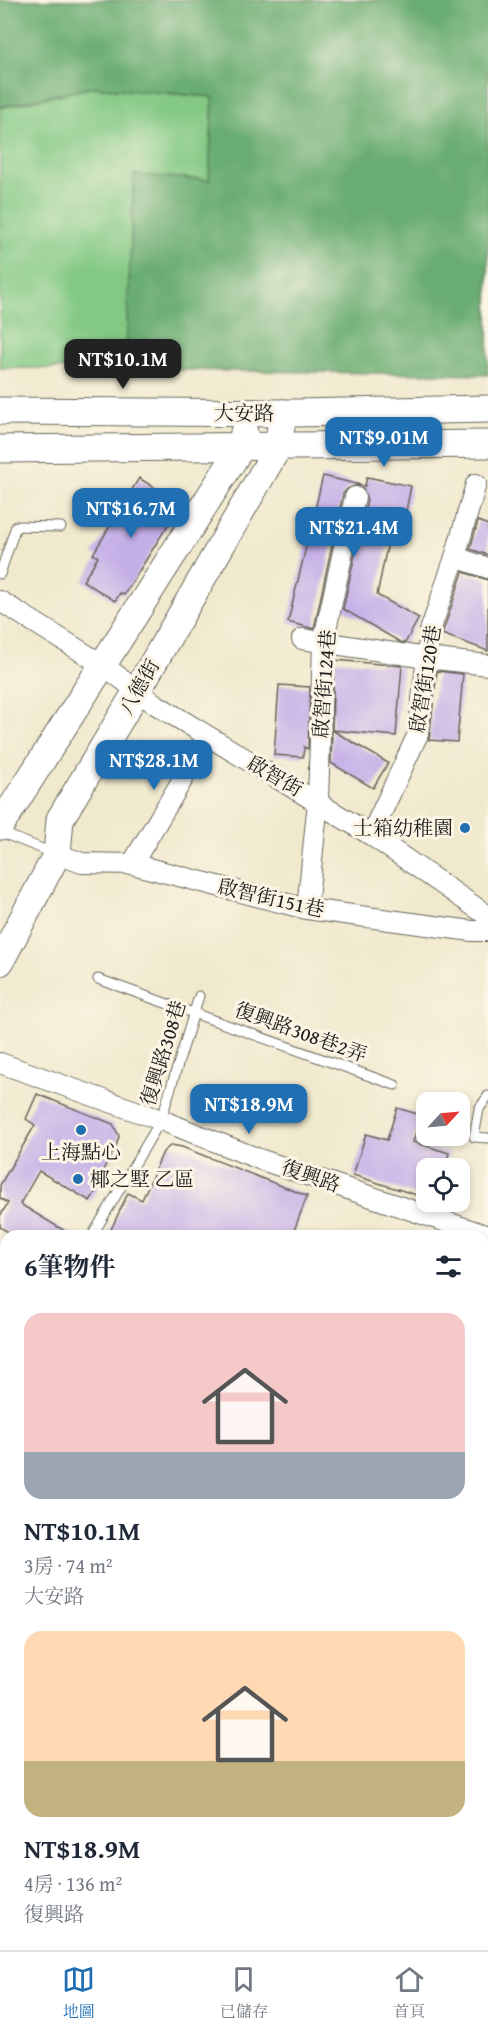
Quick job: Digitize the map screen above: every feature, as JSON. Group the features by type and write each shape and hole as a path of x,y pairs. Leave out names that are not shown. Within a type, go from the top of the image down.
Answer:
{"street":[{"name":"大安路","path":"0,411 283,413 488,409"},
{"name":"八德街","path":"0,826 242,446 246,413"},
{"name":"八德街","path":"0,962 57,854 60,819 278,447 283,413"},
{"name":"大安路","path":"0,449 488,444"},
{"name":"啟智街120巷","path":"371,835 418,734 430,631 476,484"},
{"name":"啟智街124巷","path":"307,909 318,801 323,643 355,497"},
{"path":"455,557 488,568"},
{"name":"啟智街","path":"0,601 103,665 137,691 207,737 318,801 371,835 488,916"},
{"path":"302,639 488,665"},
{"path":"132,864 207,737"},
{"name":"啟智街151巷","path":"57,854 82,863 132,864 307,909 472,931 488,931"},
{"name":"復興路","path":"0,1063 160,1120 259,1159 470,1230"}],"lane":[{"path":"0,574 16,526 61,527"},
{"path":"0,832 57,854"},
{"name":"復興路308巷2弄","path":"98,979 395,1085"},
{"name":"復興路308巷","path":"96,1230 160,1120 199,996"},
{"path":"488,1096 479,1109 474,1137 488,1138"}],"green space":[{"path":"0,0 488,0 488,375 125,369 134,175 209,180 213,97 93,87 0,107"},
{"path":"93,87 213,97 209,180 134,175 125,369 0,368 0,108"}],"building":[{"path":"323,476 365,486 367,477 411,486 405,516 394,513 377,595 419,618 405,643 343,609 367,500 363,489 357,485 347,489 343,494 314,629 288,622"},
{"path":"139,478 181,504 124,595 120,593 115,601 83,581 98,557 93,554"},
{"path":"478,521 488,525 488,555 470,549"},
{"path":"463,572 488,580 488,651 442,634"},
{"path":"334,660 402,666 396,736 332,730"},
{"path":"437,671 463,674 457,742 429,740"},
{"path":"279,685 310,687 308,749 304,747 303,757 274,755"},
{"path":"332,730 388,763 373,788 331,763"},
{"path":"37,1094 113,1124 119,1136 116,1147 103,1170 107,1173 90,1201 39,1171 20,1204 63,1230 5,1230 0,1227 0,1216 8,1203 0,1198 0,1185 35,1125 26,1119"},
{"path":"397,1108 416,1114 416,1132 413,1142 416,1143 416,1146 426,1146 449,1153 448,1158 416,1158 416,1195 353,1175 366,1134 387,1140"},
{"path":"171,1145 182,1147 307,1196 294,1230 111,1230 128,1193 142,1200 163,1152"}],"place":[{"name":"士箱幼稚園","path":"465,828"},
{"name":"上海點心","path":"81,1130"},
{"name":"椰之墅 乙區","path":"78,1179"}]}
